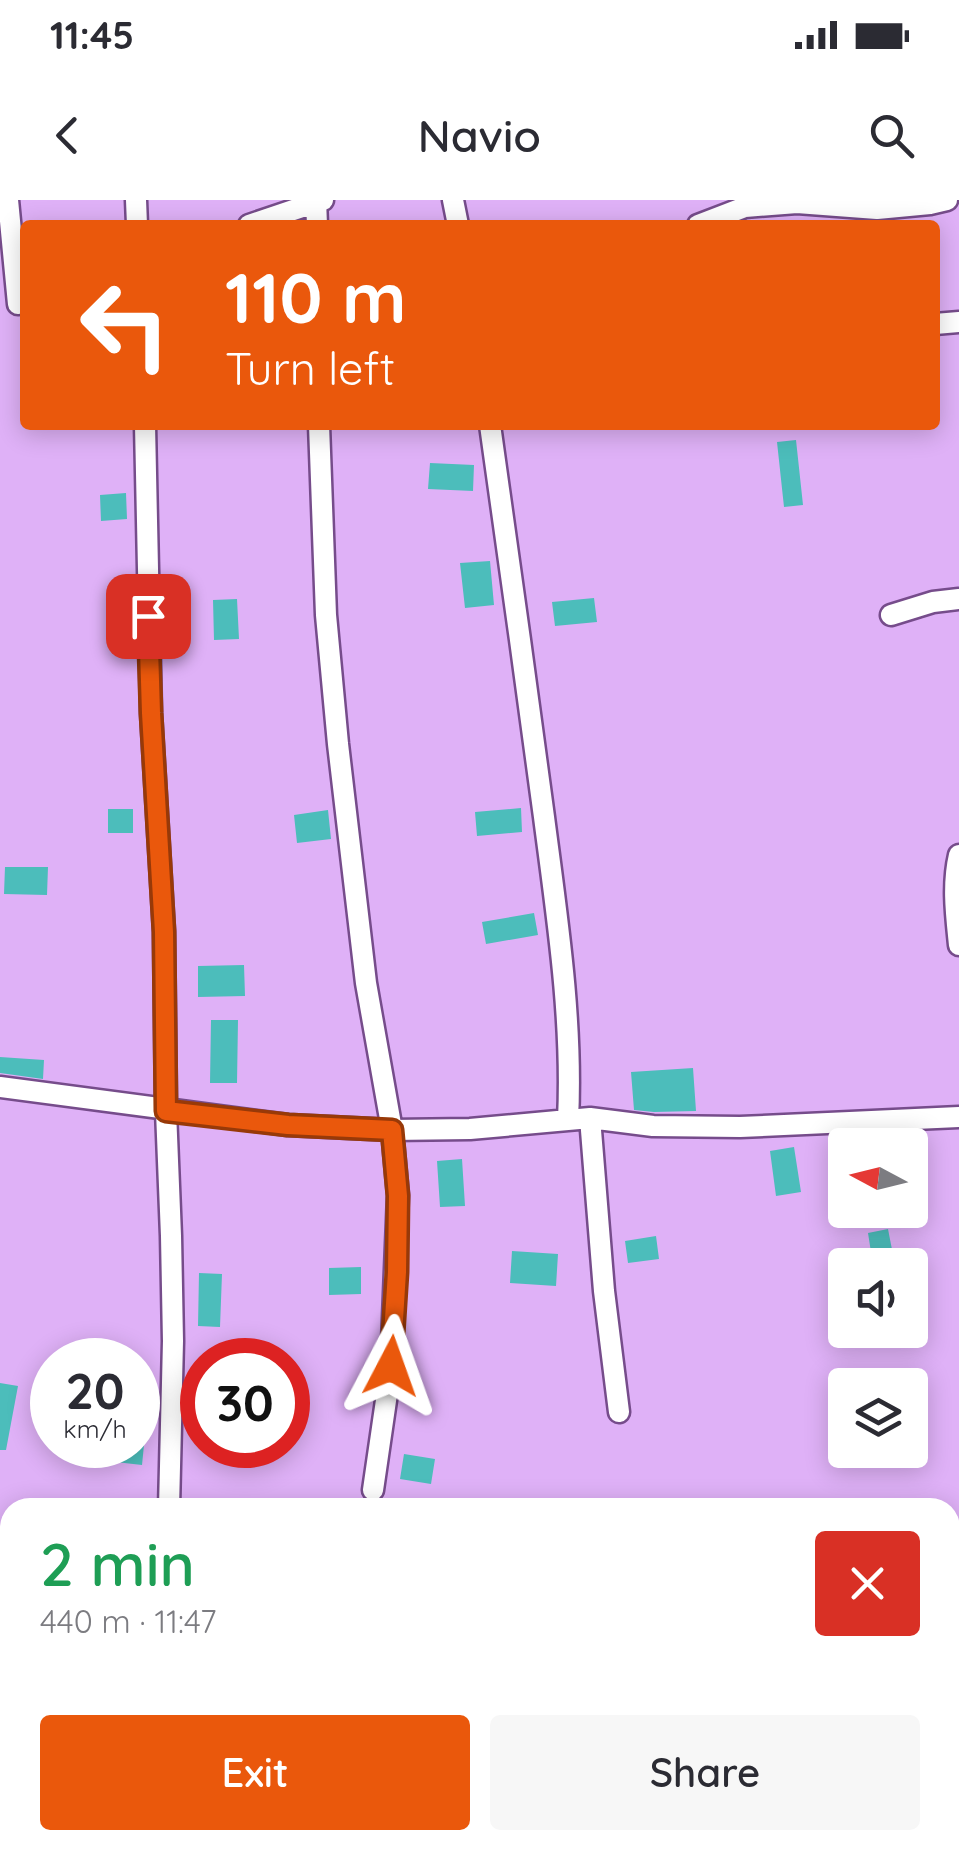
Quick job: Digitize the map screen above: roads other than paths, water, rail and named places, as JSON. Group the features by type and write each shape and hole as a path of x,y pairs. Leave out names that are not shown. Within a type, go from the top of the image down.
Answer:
{"street":[{"path":"8,200 14,305"},
{"path":"711,220 745,207 798,203 877,209 946,200"},
{"path":"264,220 319,201"},
{"path":"145,430 151,713 164,932 173,1341 169,1498"},
{"path":"319,430 326,615 338,744 366,982 392,1130 398,1196 391,1366 373,1490"},
{"path":"491,430 552,878 564,989 570,1087 568,1120"},
{"path":"891,615 933,602 959,599"},
{"path":"959,855 955,906 959,945"},
{"path":"0,1087 288,1125 392,1130 470,1130 590,1118 653,1126 740,1126 959,1117"},
{"path":"590,1118 618,1412"}]}
